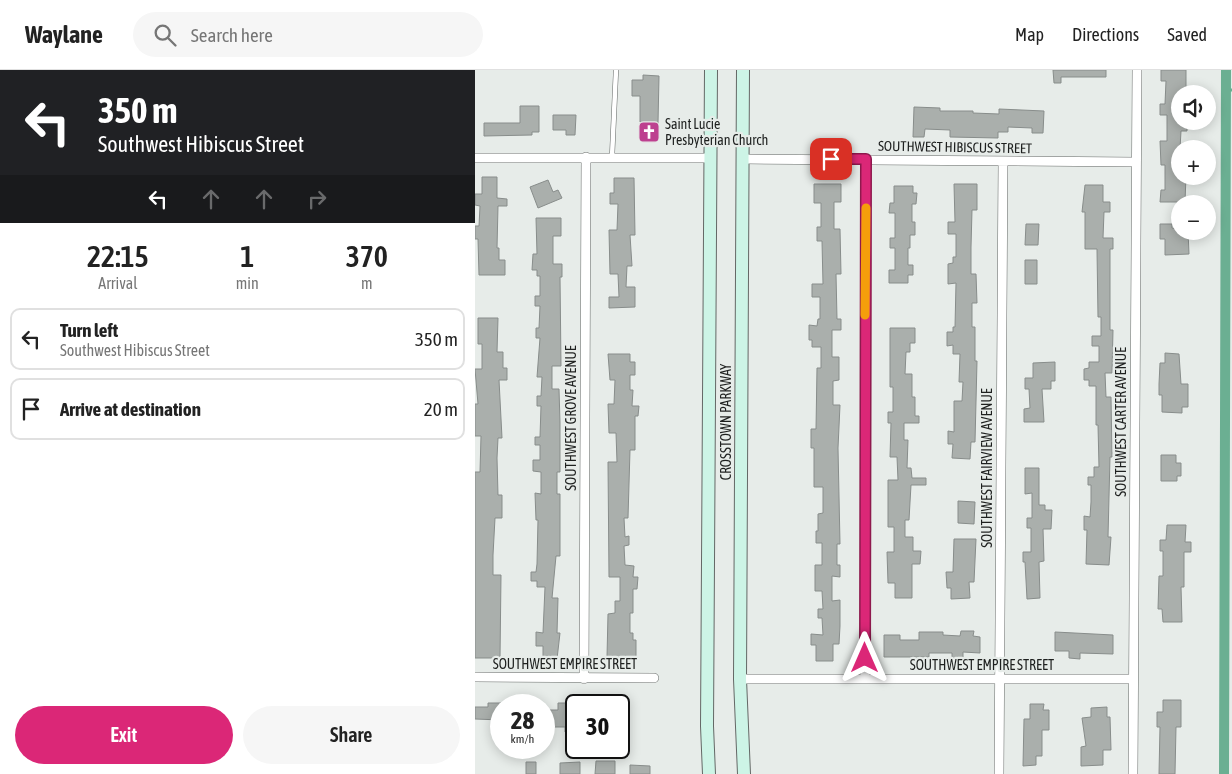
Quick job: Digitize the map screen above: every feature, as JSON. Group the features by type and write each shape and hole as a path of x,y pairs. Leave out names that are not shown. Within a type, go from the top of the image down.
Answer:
{"main road":[{"name":"CROSSTOWN PARKWAY","path":"709,774 707,716 711,70"},
{"name":"CROSSTOWN PARKWAY","path":"743,70 740,679 744,774"}],"street":[{"name":"SOUTHWEST CARTER AVENUE","path":"1133,774 1137,70"},
{"name":"SOUTHWEST GROVE AVENUE","path":"584,679 586,157"},
{"path":"475,158 710,158"},
{"name":"SOUTHWEST HIBISCUS STREET","path":"743,159 1136,162"},
{"path":"865,678 866,159"},
{"name":"SOUTHWEST FAIRVIEW AVENUE","path":"999,774 1003,162"},
{"name":"SOUTHWEST EMPIRE STREET","path":"475,677 654,678"},
{"name":"SOUTHWEST EMPIRE STREET","path":"740,679 1133,679"}],"lane":[{"path":"612,157 616,70"}],"building":[{"path":"1053,70 1106,70 1106,77 1061,77 1061,83 1054,83"},
{"path":"1161,70 1186,70 1186,85 1171,85 1171,130 1187,131 1181,131 1180,140 1171,140 1171,185 1186,185 1185,195 1171,195 1171,202 1160,202 1161,190 1165,190 1165,165 1161,165 1160,141 1167,141 1167,115 1160,115 1160,104 1165,104 1166,81 1161,81"},
{"path":"643,75 659,76 658,123 640,122 640,96 632,96 632,80 643,80"},
{"path":"520,106 539,106 539,132 532,132 532,135 484,136 484,123 520,123"},
{"path":"914,107 940,108 940,111 973,111 973,113 999,114 999,109 1044,111 1043,133 1032,133 1032,128 1008,127 1008,132 998,132 998,138 950,137 950,130 925,129 924,137 913,137"},
{"path":"553,115 576,115 575,135 566,135 566,130 553,130"},
{"path":"482,177 497,177 497,198 507,199 507,206 498,206 497,248 499,248 499,260 505,260 505,275 479,275 478,239 475,239 475,226 479,226 480,206 475,205 475,194 482,194"},
{"path":"614,178 634,178 635,235 630,235 632,266 627,266 626,287 635,287 635,307 609,308 609,297 619,297 618,274 610,274 609,230 617,230 618,204 610,204 610,193 614,193"},
{"path":"548,180 553,192 558,190 562,198 538,208 530,187"},
{"path":"814,184 841,184 841,202 834,202 834,229 840,229 841,274 836,274 837,319 841,319 841,330 832,330 832,357 839,357 839,380 833,381 833,405 840,405 838,448 840,544 837,544 837,565 840,565 840,577 832,576 832,601 840,600 840,626 839,644 833,644 833,661 816,661 816,645 811,645 811,634 823,635 822,618 818,618 818,609 823,609 822,591 815,591 815,565 822,565 822,543 816,543 816,531 818,531 818,514 823,513 823,487 814,487 814,448 811,448 811,429 816,429 817,368 821,368 821,347 812,347 812,340 809,340 809,325 817,326 818,319 820,319 820,297 812,297 812,284 823,284 822,241 817,241 817,227 821,227 821,203 814,203"},
{"path":"954,184 977,184 977,210 972,210 971,247 971,274 976,274 977,303 972,303 972,327 975,327 975,361 977,361 975,442 971,442 970,459 952,458 953,444 948,444 948,431 954,432 954,401 962,401 963,382 959,382 960,354 953,354 953,345 947,346 947,332 953,332 953,327 955,327 956,283 948,284 948,264 953,263 953,257 956,257 956,234 948,234 948,222 955,222"},
{"path":"1085,185 1103,185 1103,202 1110,202 1110,212 1104,212 1103,238 1113,238 1113,249 1110,249 1110,330 1113,330 1112,373 1105,373 1106,397 1111,397 1112,457 1110,457 1108,537 1111,537 1109,565 1086,564 1087,530 1084,530 1084,516 1090,517 1091,502 1091,485 1088,485 1088,477 1094,477 1094,467 1099,467 1096,386 1089,386 1089,380 1084,380 1084,369 1089,368 1089,362 1099,362 1099,346 1092,346 1092,336 1101,336 1101,317 1098,317 1097,249 1085,249 1085,212 1082,212"},
{"path":"894,186 913,186 913,193 917,193 916,204 912,204 912,222 915,222 915,235 910,235 910,248 908,248 908,265 913,265 913,275 908,275 908,283 889,283 889,270 895,270 895,248 890,248 890,238 895,238 895,213 889,213 890,203 894,203"},
{"path":"536,218 561,218 561,236 553,236 553,264 562,264 562,277 560,277 561,366 552,366 552,389 559,389 560,423 560,472 557,472 557,494 560,494 560,556 556,556 552,598 558,598 557,633 560,633 557,659 543,658 543,646 536,646 536,632 543,633 545,587 537,587 537,581 531,581 531,572 536,572 537,564 538,520 536,520 535,493 541,494 541,472 533,471 533,460 540,460 540,445 535,445 535,437 540,437 541,406 537,406 537,396 541,396 542,377 537,377 540,338 536,338 536,328 539,328 540,306 535,306 535,296 540,296 540,276 537,276 537,270 532,270 533,254 537,254"},
{"path":"1026,224 1039,224 1038,245 1025,245"},
{"path":"1160,224 1171,224 1171,240 1188,240 1189,254 1165,255 1165,239 1160,239"},
{"path":"1025,260 1037,260 1037,284 1025,284"},
{"path":"478,318 498,318 497,352 503,352 503,368 507,368 507,380 499,380 502,438 498,438 497,458 498,495 502,495 502,518 495,518 493,555 493,575 501,575 500,658 475,658 475,472 480,472 481,436 475,436 475,404 478,404 475,369 482,369 482,344 478,344"},
{"path":"890,328 915,328 915,343 910,343 910,352 906,352 905,374 912,374 912,397 915,397 915,416 919,416 919,423 904,423 904,440 908,440 907,468 911,468 912,478 926,478 926,485 911,485 909,520 905,520 905,537 913,537 913,551 921,551 920,564 912,564 912,598 895,598 895,583 888,583 887,552 894,552 894,527 888,527 888,480 898,480 897,457 890,457 891,423 888,423 888,412 893,412 893,387 890,387"},
{"path":"1165,353 1179,354 1181,384 1188,384 1188,407 1182,407 1182,413 1162,412 1162,395 1159,395 1160,363 1165,363"},
{"path":"608,354 630,354 630,362 635,362 635,375 630,375 630,390 633,390 632,406 639,406 638,416 635,416 635,450 630,450 628,518 624,518 625,537 629,536 629,545 624,546 625,565 634,566 633,577 638,577 637,589 633,589 633,613 630,613 630,633 633,633 633,640 636,640 636,657 607,657 608,614 615,613 615,601 620,601 620,577 609,577 608,462 617,462 616,433 609,433 608,404 614,404 615,380 610,380"},
{"path":"1055,362 1055,381 1051,381 1051,389 1042,389 1044,422 1024,422 1024,409 1030,408 1029,389 1025,389 1025,378 1033,378 1033,363"},
{"path":"1161,455 1176,455 1176,463 1181,463 1181,476 1177,476 1177,481 1161,481"},
{"path":"1025,468 1039,468 1039,505 1045,505 1045,510 1052,510 1051,529 1043,529 1044,561 1039,562 1040,598 1027,599 1023,552 1031,552 1031,528 1027,528 1027,518 1032,518 1032,493 1025,494"},
{"path":"958,501 975,502 974,524 958,523"},
{"path":"1167,525 1186,525 1185,542 1191,542 1191,552 1184,552 1184,587 1181,587 1182,622 1163,622 1162,609 1158,609 1159,576 1163,576 1163,551 1160,551 1160,540 1166,540"},
{"path":"954,539 976,539 974,582 969,582 970,598 951,599 951,588 947,588 946,572 953,572"},
{"path":"961,631 974,631 973,636 980,637 980,653 963,652 963,658 952,658 952,653 929,653 929,657 884,657 884,635 900,635 900,640 919,640 919,632 943,632 943,635 960,636"},
{"path":"1055,632 1113,635 1113,654 1080,653 1080,659 1069,658 1069,651 1055,651"},
{"path":"1163,700 1181,700 1181,727 1176,727 1175,774 1159,774 1160,727 1157,727 1157,712 1163,712"},
{"path":"488,703 490,703 490,720 475,719 475,707 488,707"},
{"path":"558,703 565,703 565,727 555,727 555,710 558,710"},
{"path":"1030,704 1044,704 1043,710 1049,710 1049,730 1042,730 1042,756 1036,756 1036,765 1023,766 1024,719 1030,719"},
{"path":"1107,707 1107,717 1110,717 1111,750 1103,750 1103,765 1081,766 1081,747 1086,746 1082,718 1091,717 1091,708"},
{"path":"596,761 615,761 615,774 595,774"},
{"path":"526,762 536,762 536,774 526,774"},
{"path":"580,762 580,774 560,774 560,763"},
{"path":"630,765 650,766 650,774 630,774"}],"waterway":[{"path":"1224,774 1226,70"},
{"path":"1226,90 1232,90"}],"slow traffic":[{"path":"865,315 866,208"}],"place":[{"name":"Saint Lucie Presbyterian Church","path":"649,132"}],"route":[{"path":"831,159 866,159 865,658"}]}
